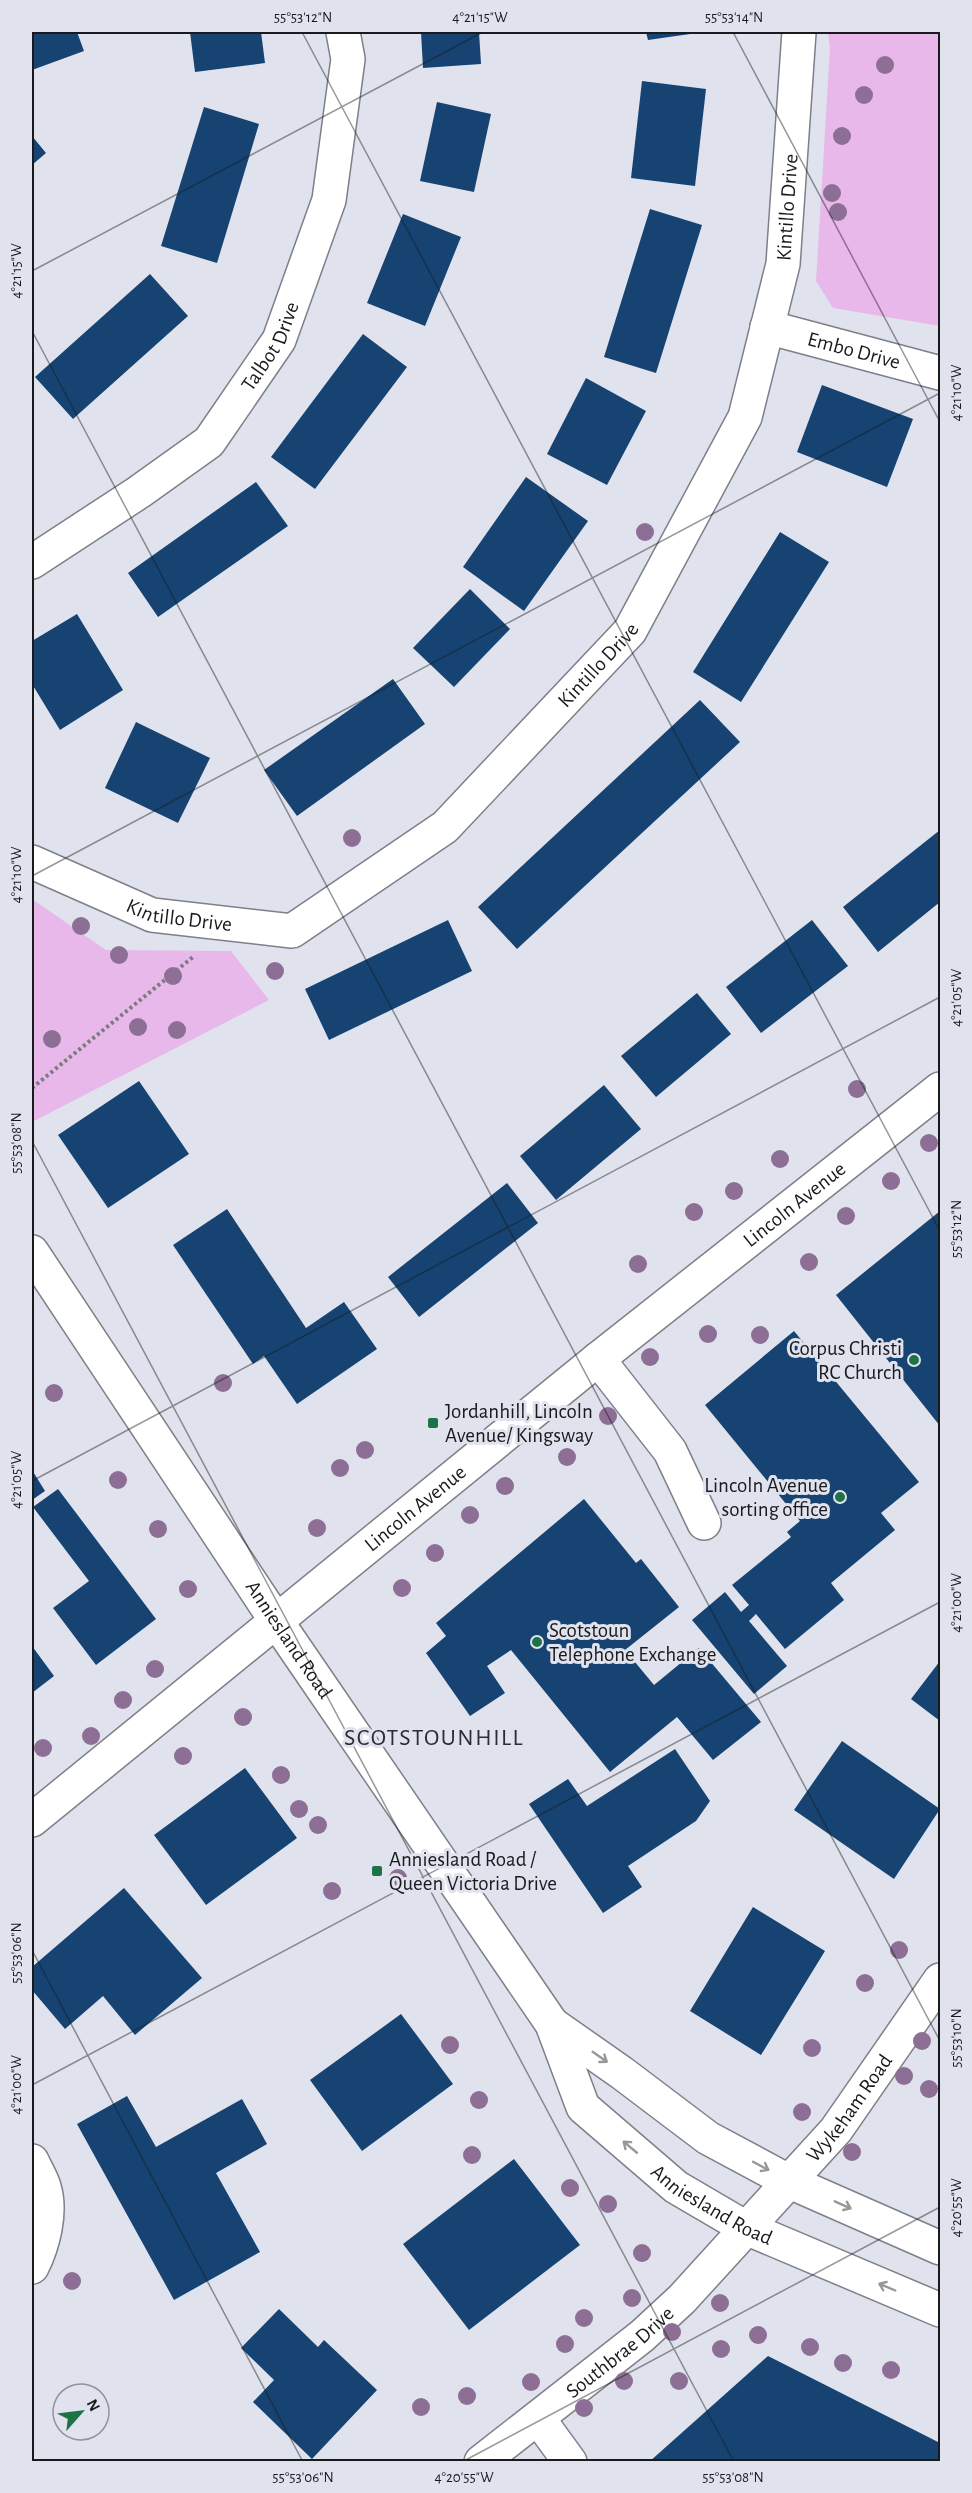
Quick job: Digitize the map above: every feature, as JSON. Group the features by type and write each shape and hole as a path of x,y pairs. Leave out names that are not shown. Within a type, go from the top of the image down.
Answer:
{"street":[{"name":"Talbot Drive","path":"32,562 139,492 209,442 279,340 330,200 348,59 343,32"},
{"name":"Kintillo Drive","path":"32,862 152,915 292,931 445,827 630,630 745,417 783,264 799,32"},
{"name":"Embo Drive","path":"767,327 940,373"},
{"name":"Lincoln Avenue","path":"32,1820 598,1359 940,1089"},
{"name":"Anniesland Road","path":"32,1252 277,1622 552,2024 583,2107 676,2187 746,2228 940,2310"},
{"path":"598,1359 670,1451 704,1522"},
{"name":"Wykeham Road","path":"746,2228 836,2130 940,1980"},
{"name":"Anniesland Road","path":"552,2024 708,2138 790,2182 940,2248"},
{"path":"32,2162 44,2187 48,2211 32,2267"},
{"name":"Southbrae Drive","path":"481,2462 650,2328 682,2299 746,2228"},
{"path":"538,2418 570,2462"}],"path":[{"path":"32,1088 233,925"}],"shaded area":[{"path":"828,32 940,32 940,326 833,308 816,281 830,48"},
{"path":"32,899 106,950 231,951 269,1000 32,1122"}],"building":[{"path":"32,32 77,32 84,51 32,70"},
{"path":"190,32 261,32 265,63 195,72"},
{"path":"421,32 479,32 481,64 423,68"},
{"path":"646,32 697,32 697,33 648,40"},
{"path":"642,81 706,89 695,186 631,178"},
{"path":"437,102 491,114 474,192 420,181"},
{"path":"204,107 259,124 217,263 161,246"},
{"path":"32,136 46,153 32,165"},
{"path":"650,209 702,225 656,373 604,357"},
{"path":"403,214 461,237 425,326 367,303"},
{"path":"150,274 188,316 73,419 35,377"},
{"path":"363,334 407,367 315,489 271,457"},
{"path":"586,378 646,411 607,485 547,454"},
{"path":"822,385 913,419 887,487 797,452"},
{"path":"526,477 588,521 524,611 463,567"},
{"path":"256,482 288,526 158,617 128,573"},
{"path":"780,532 829,562 741,702 693,672"},
{"path":"470,589 510,629 454,687 413,648"},
{"path":"77,614 123,690 60,730 32,684 32,641"},
{"path":"393,679 425,724 297,816 264,770"},
{"path":"700,700 740,742 517,949 478,907"},
{"path":"136,722 210,758 178,823 105,788"},
{"path":"940,830 940,902 878,952 843,907"},
{"path":"448,920 472,971 329,1040 305,989"},
{"path":"812,920 848,966 761,1033 726,987"},
{"path":"697,993 731,1034 656,1097 621,1056"},
{"path":"139,1081 189,1154 108,1208 58,1135"},
{"path":"604,1085 641,1129 556,1200 520,1156"},
{"path":"507,1183 538,1223 419,1317 388,1277"},
{"path":"227,1209 306,1328 344,1302 377,1349 297,1404 264,1356 253,1364 173,1245"},
{"name":"Corpus Christi RC Church","path":"940,1211 940,1426 836,1295"},
{"name":"Lincoln Avenue sorting office","path":"794,1331 919,1482 881,1513 895,1530 831,1583 844,1600 785,1649 756,1614 749,1621 787,1666 754,1694 692,1620 725,1592 741,1612 749,1605 732,1585 791,1537 787,1532 800,1521 705,1405"},
{"path":"32,1470 45,1491 32,1500"},
{"path":"58,1489 156,1619 96,1665 53,1608 89,1581 33,1507"},
{"name":"Scotstoun Telephone Exchange","path":"584,1499 636,1563 641,1559 679,1607 625,1650 654,1685 699,1648 761,1722 713,1760 677,1717 610,1772 511,1650 487,1666 505,1693 470,1716 426,1653 446,1636 436,1623"},
{"path":"32,1646 54,1676 32,1693"},
{"path":"940,1661 940,1721 911,1699"},
{"path":"842,1741 940,1809 894,1879 794,1810"},
{"path":"675,1749 710,1801 696,1821 628,1866 642,1887 603,1913 529,1804 568,1779 587,1806"},
{"path":"245,1768 297,1838 206,1905 154,1835"},
{"path":"124,1888 202,1978 135,2035 103,1996 65,2029 32,1990 32,1967"},
{"path":"753,1907 825,1951 761,2055 690,2011"},
{"path":"401,2014 453,2084 362,2151 310,2080"},
{"path":"127,2096 156,2147 242,2099 267,2144 216,2173 260,2252 174,2300 77,2124"},
{"path":"514,2159 580,2245 469,2330 403,2244"},
{"path":"279,2309 318,2347 324,2340 377,2390 312,2459 253,2402 274,2380 241,2348"},
{"path":"768,2356 940,2443 940,2462 649,2462"}],"place":[{"name":"Corpus Christi RC Church","path":"914,1360"},
{"name":"Jordanhill, Lincoln Avenue/ Kingsway","path":"433,1423"},
{"name":"Lincoln Avenue sorting office","path":"840,1497"},
{"name":"Scotstoun Telephone Exchange","path":"537,1642"},
{"name":"Anniesland Road / Queen Victoria Drive","path":"377,1871"}],"district":[{"name":"SCOTSTOUNHILL","path":"434,1737"}]}
